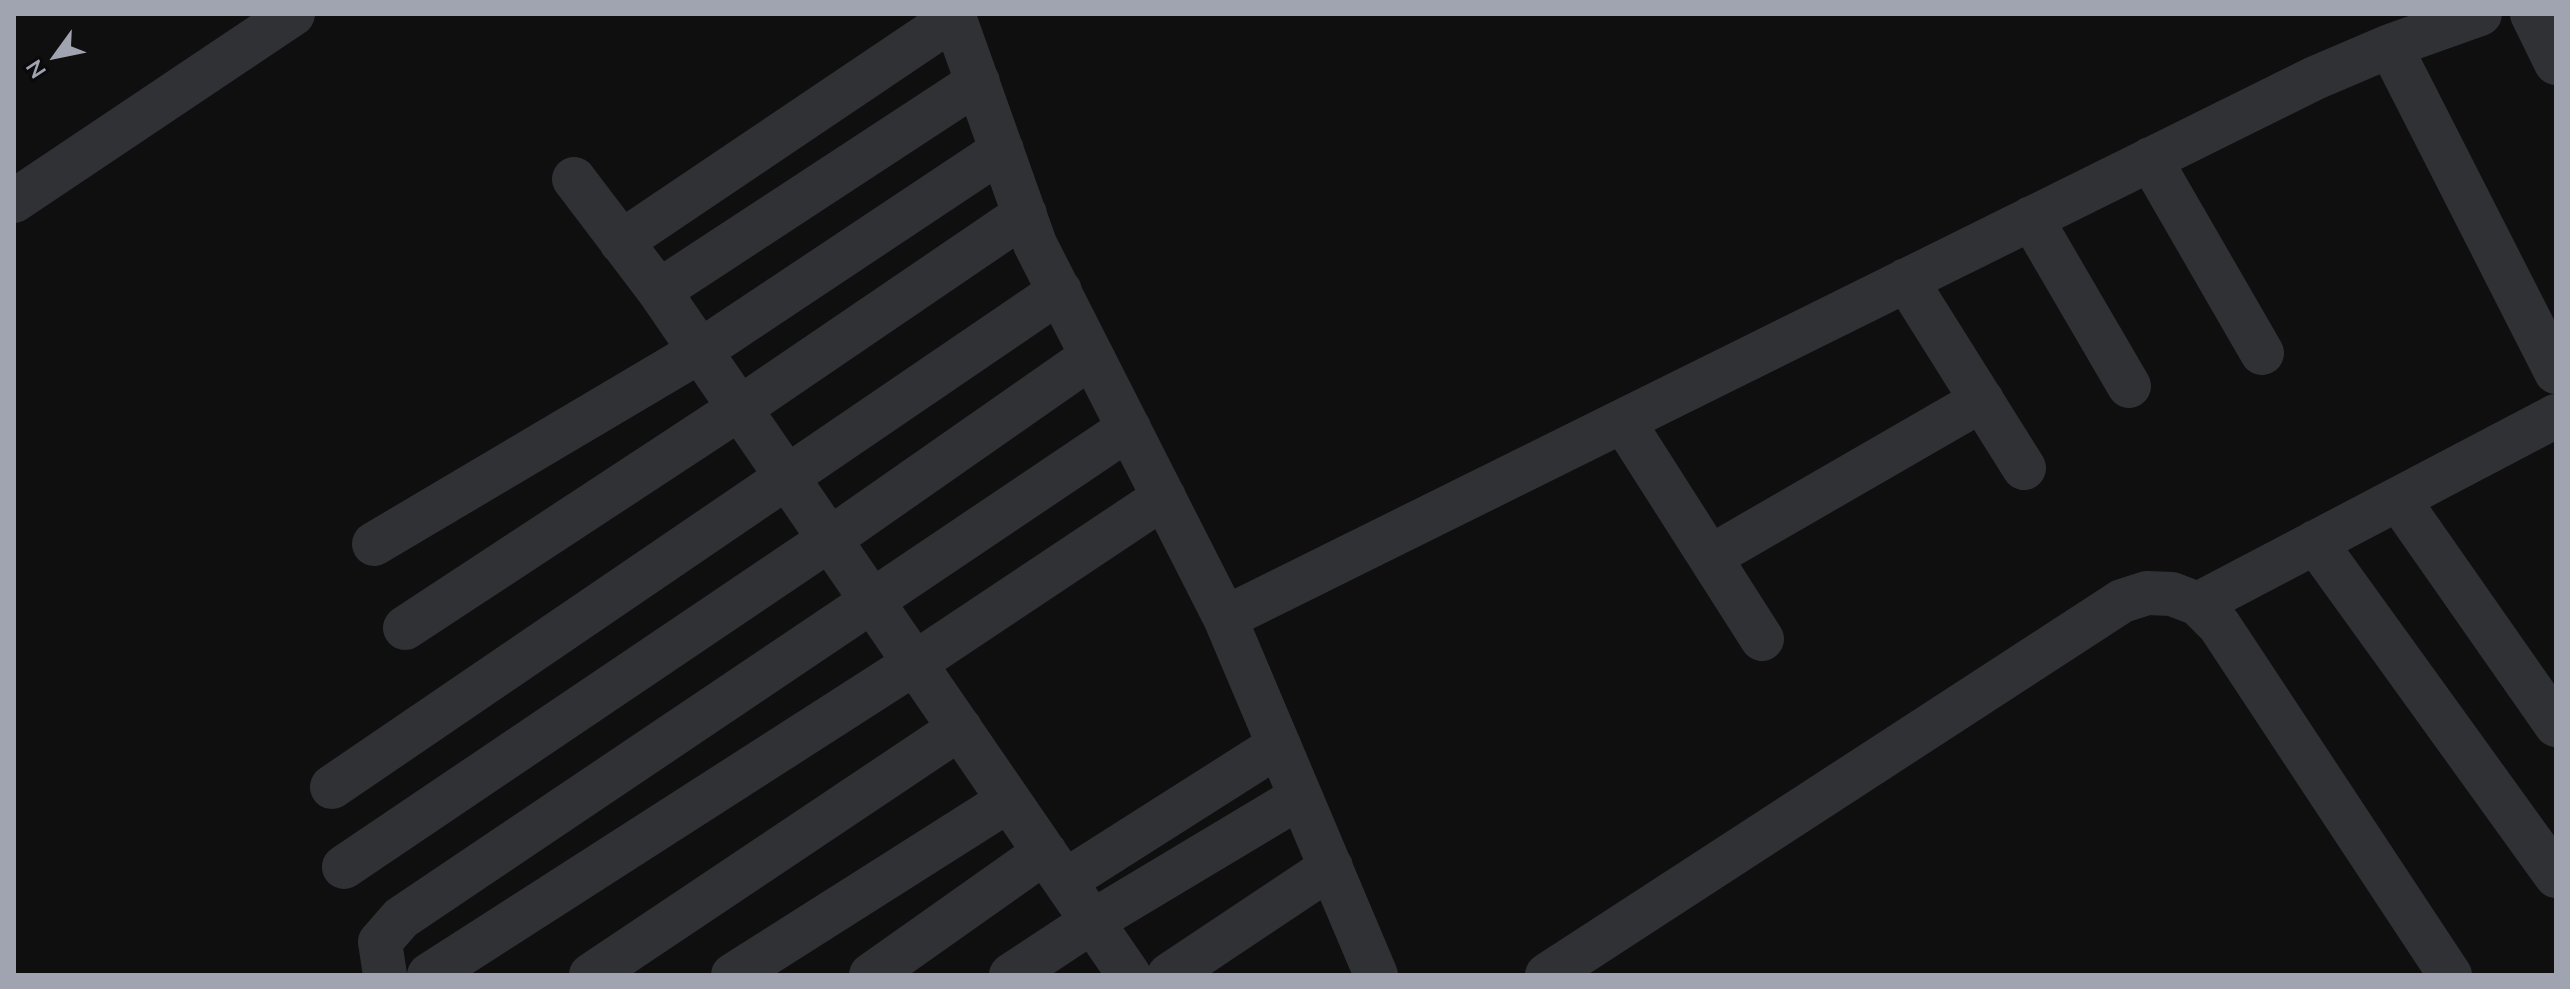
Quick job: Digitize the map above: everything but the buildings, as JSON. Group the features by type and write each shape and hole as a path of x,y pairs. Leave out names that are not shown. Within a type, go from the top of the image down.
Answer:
{"street":[{"path":"14,201 293,14"},
{"path":"1225,618 2315,78 2375,39 2480,14"},
{"path":"2532,14 2556,63"},
{"path":"621,242 954,16 1035,244 1225,618 1376,975"},
{"path":"2375,39 2556,372"},
{"path":"659,291 978,82"},
{"path":"374,544 700,351 1002,150"},
{"path":"2150,159 2262,353"},
{"path":"574,179 659,291 1129,975"},
{"path":"405,628 740,408 1025,214"},
{"path":"2031,218 2129,386"},
{"path":"1906,280 2024,468"},
{"path":"332,787 1060,291"},
{"path":"344,867 830,539 1092,356"},
{"path":"1710,557 1982,400"},
{"path":"2198,604 2556,416"},
{"path":"1623,421 1762,639"},
{"path":"385,975 380,942 401,918 1129,428"},
{"path":"429,975 915,663 1164,497"},
{"path":"2398,499 2556,725"},
{"path":"2315,542 2556,876"},
{"path":"1547,975 2122,601 2147,593 2172,594 2198,604 2219,625 2450,975"},
{"path":"591,975 960,728"},
{"path":"871,975 1055,866 1279,745"},
{"path":"1011,975 1093,921 1300,797"},
{"path":"733,975 1009,800"},
{"path":"1169,975 1331,867"}]}
